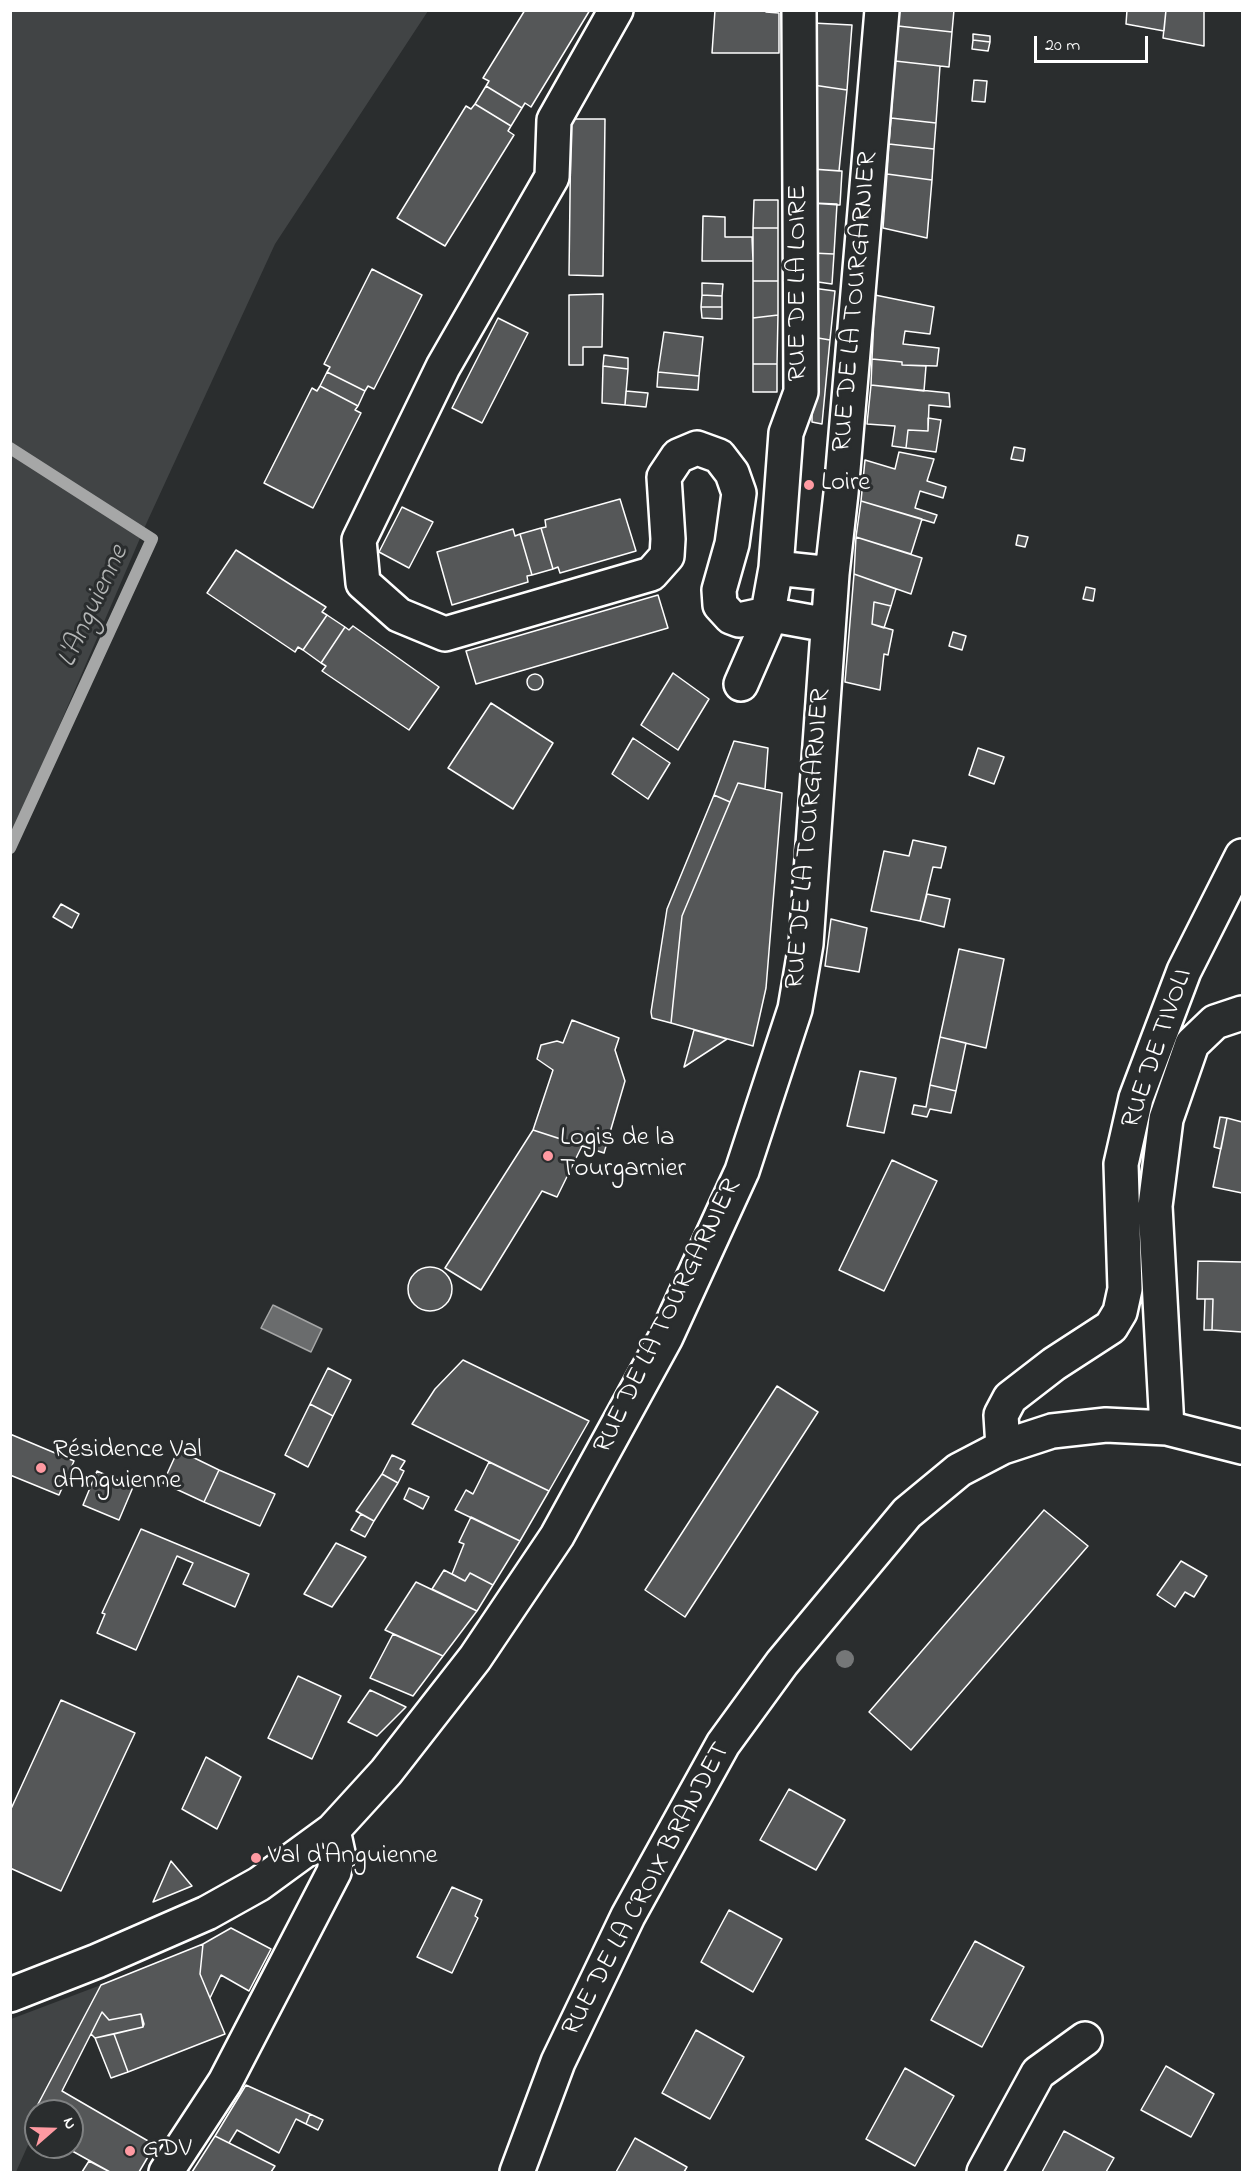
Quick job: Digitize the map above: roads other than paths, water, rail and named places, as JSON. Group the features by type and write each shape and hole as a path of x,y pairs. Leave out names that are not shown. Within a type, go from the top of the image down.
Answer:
{"street":[{"path":"616,10 554,120 552,177 443,367 359,540 363,583 399,615 445,634 651,574 667,556 664,477 678,456 697,448 719,456 732,473 739,493 732,544 719,590 720,605 730,617 739,620 767,614 828,625"},
{"name":"RUE DE LA LOIRE","path":"741,684 765,629 776,568 786,434 801,392 799,10"},
{"name":"RUE DE LA TOURGARNIER","path":"10,1995 97,1961 207,1913 259,1884 333,1830 386,1772 475,1658 557,1536 666,1337 742,1171 795,1009 804,955 832,574 841,493 882,10"},
{"path":"776,568 832,574"},
{"name":"RUE DE TIVOLI","path":"1003,1447 1001,1415 1010,1398 1054,1364 1112,1326 1120,1312 1125,1289 1121,1164 1136,1098 1184,971 1242,856"},
{"path":"1167,1428 1155,1206 1166,1119 1192,1044 1215,1022 1242,1013"},
{"name":"RUE DE LA CROIX BRANDET","path":"517,2172 558,2062 628,1916 723,1744 783,1663 907,1513 959,1470 1003,1447 1052,1431 1106,1425 1167,1428 1242,1447"},
{"path":"166,2172 225,2082 330,1880 338,1853 333,1830"},
{"path":"984,2172 1038,2073 1085,2039"}],"waterway":[{"name":"L'Anguienne","path":"10,448 152,539 10,848"}],"place":[{"name":"Loire","path":"809,485"},
{"name":"Logis de la Tourgarnier","path":"548,1156"},
{"name":"Résidence Val dAnguienne","path":"41,1468"},
{"name":"Val d'Anguienne","path":"256,1858"},
{"name":"GDV","path":"130,2151"}]}
